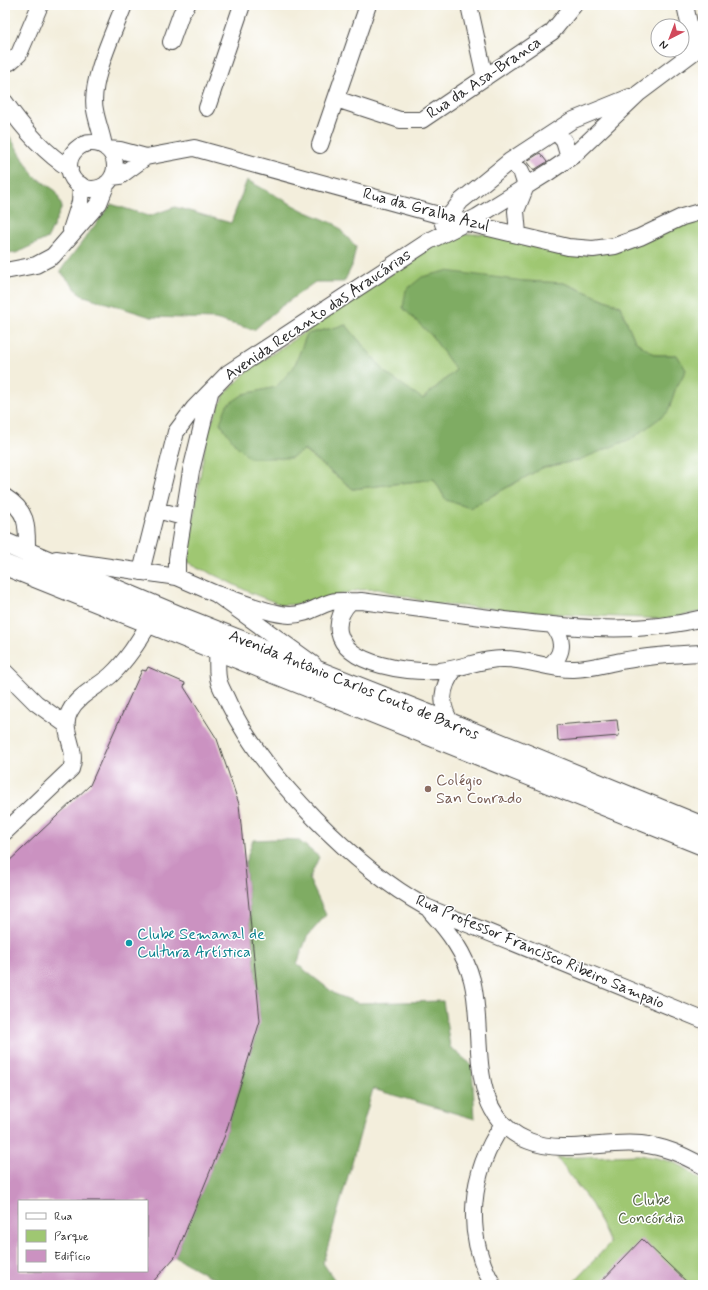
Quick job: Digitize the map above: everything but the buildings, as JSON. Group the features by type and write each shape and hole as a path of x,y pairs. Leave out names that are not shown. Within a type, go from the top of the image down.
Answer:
{"main road":[{"name":"Avenida Antônio Carlos Couto de Barros","path":"18,547 335,678 452,724 703,827"},
{"name":"Avenida Antônio Carlos Couto de Barros","path":"5,565 703,845"}],"street":[{"path":"5,61 10,62 19,54 40,5"},
{"path":"105,147 94,110 96,82 124,5"},
{"path":"171,42 181,14 187,5"},
{"path":"207,108 242,5"},
{"path":"320,145 368,5"},
{"path":"469,5 485,78"},
{"name":"Rua da Asa-Branca","path":"336,99 400,120 422,120 552,32 574,5"},
{"path":"639,93 699,49 685,5"},
{"name":"Avenida Recanto das Araucárias","path":"430,241 461,201 510,161 571,121 639,93"},
{"name":"Avenida Recanto das Araucárias","path":"141,572 176,432 194,408 210,392 217,382 228,373 430,241 466,222 569,158 639,93"},
{"path":"5,102 35,139 60,163 70,169"},
{"path":"556,132 564,141 569,158"},
{"path":"5,271 36,265 53,256 99,203 109,180 115,171 115,161 111,152 105,147 95,143 85,144 77,148 72,156 70,169 71,175 81,185 94,188 109,180"},
{"name":"Rua da Gralha Azul","path":"105,147 146,157"},
{"name":"Rua da Gralha Azul","path":"109,180 120,176 146,157 194,148 449,216 466,222 568,247 593,249 615,246 640,237 682,217 703,211"},
{"path":"510,161 521,171 526,186 516,211 518,234"},
{"path":"69,238 80,202 81,185"},
{"name":"Avenida Recanto das Araucárias","path":"177,577 177,559 191,471 210,392"},
{"path":"5,497 16,504 24,516 27,528 18,547 141,572 177,577 216,594 272,612 290,614 309,612 331,602 362,601 552,625 632,628 678,623 703,618"},
{"path":"157,510 183,517"},
{"path":"216,594 335,678"},
{"path":"350,602 340,617 338,629 342,641 351,652 370,661 398,668 426,671 455,669 478,661 501,658 525,660 571,670 584,669 639,658 703,654"},
{"path":"5,832 71,769 74,761 65,724 69,711 78,700 111,674 133,650 149,624"},
{"path":"548,666 556,660 561,650 560,639 552,625"},
{"name":"Rua Professor Francisco Ribeiro Sampaio","path":"217,651 218,681 238,722 258,752 295,796 348,852 401,894 426,907 703,1020"},
{"path":"452,724 444,707 443,694 447,680 455,669"},
{"path":"5,672 36,703 65,724"},
{"path":"426,907 447,930 465,957 472,981 482,1079 488,1105 502,1124 529,1141 556,1147 640,1144 674,1151 703,1166"},
{"path":"493,1285 478,1253 474,1232 473,1208 477,1186 484,1162 491,1142 502,1124"}],"green space":[{"path":"5,129 34,176 56,191 62,207 48,238 16,253 5,252"},
{"path":"247,180 304,211 335,224 356,247 352,266 344,282 315,282 279,308 254,330 215,319 151,317 81,295 60,271 111,204 149,216 175,207 231,223"},
{"path":"703,215 703,611 668,619 573,615 434,604 378,589 359,590 302,604 282,605 251,593 188,562 207,433 224,395 250,369 431,247 452,237 470,234 500,234 588,255","holes":["524,281 564,283 620,306 635,341 655,355 677,355 686,370 675,390 668,412 579,460 542,468 470,508 446,500 434,479 353,489 303,450 244,394 276,388 294,367 307,334 346,325 387,374 422,399 456,370 431,335 403,308"]},
{"path":"446,271 524,281 564,283 620,306 635,341 655,355 677,355 686,370 675,390 668,412 633,438 579,460 542,468 470,508 446,500 434,479 353,489 304,450 291,458 249,458 235,444 220,423 227,405 244,394 276,387 294,367 307,334 346,325 387,374 423,399 456,370 431,335 403,308 406,290 422,277"},
{"path":"253,840 298,840 319,857 309,879 326,915 307,937 297,964 335,994 358,1003 443,1001 450,1047 472,1065 475,1119 373,1089 323,1263 338,1285 219,1285 220,1282 175,1257 225,1135 260,1021 245,863"},
{"name":"Clube Concórdia","path":"638,1155 665,1160 681,1166 689,1170 703,1183 703,1285 571,1285 610,1243 592,1205 557,1158"}],"place":[{"name":"Colégio San Conrado","path":"428,789"},
{"name":"Clube Semanal de Cultura Artística","path":"129,943"}]}
